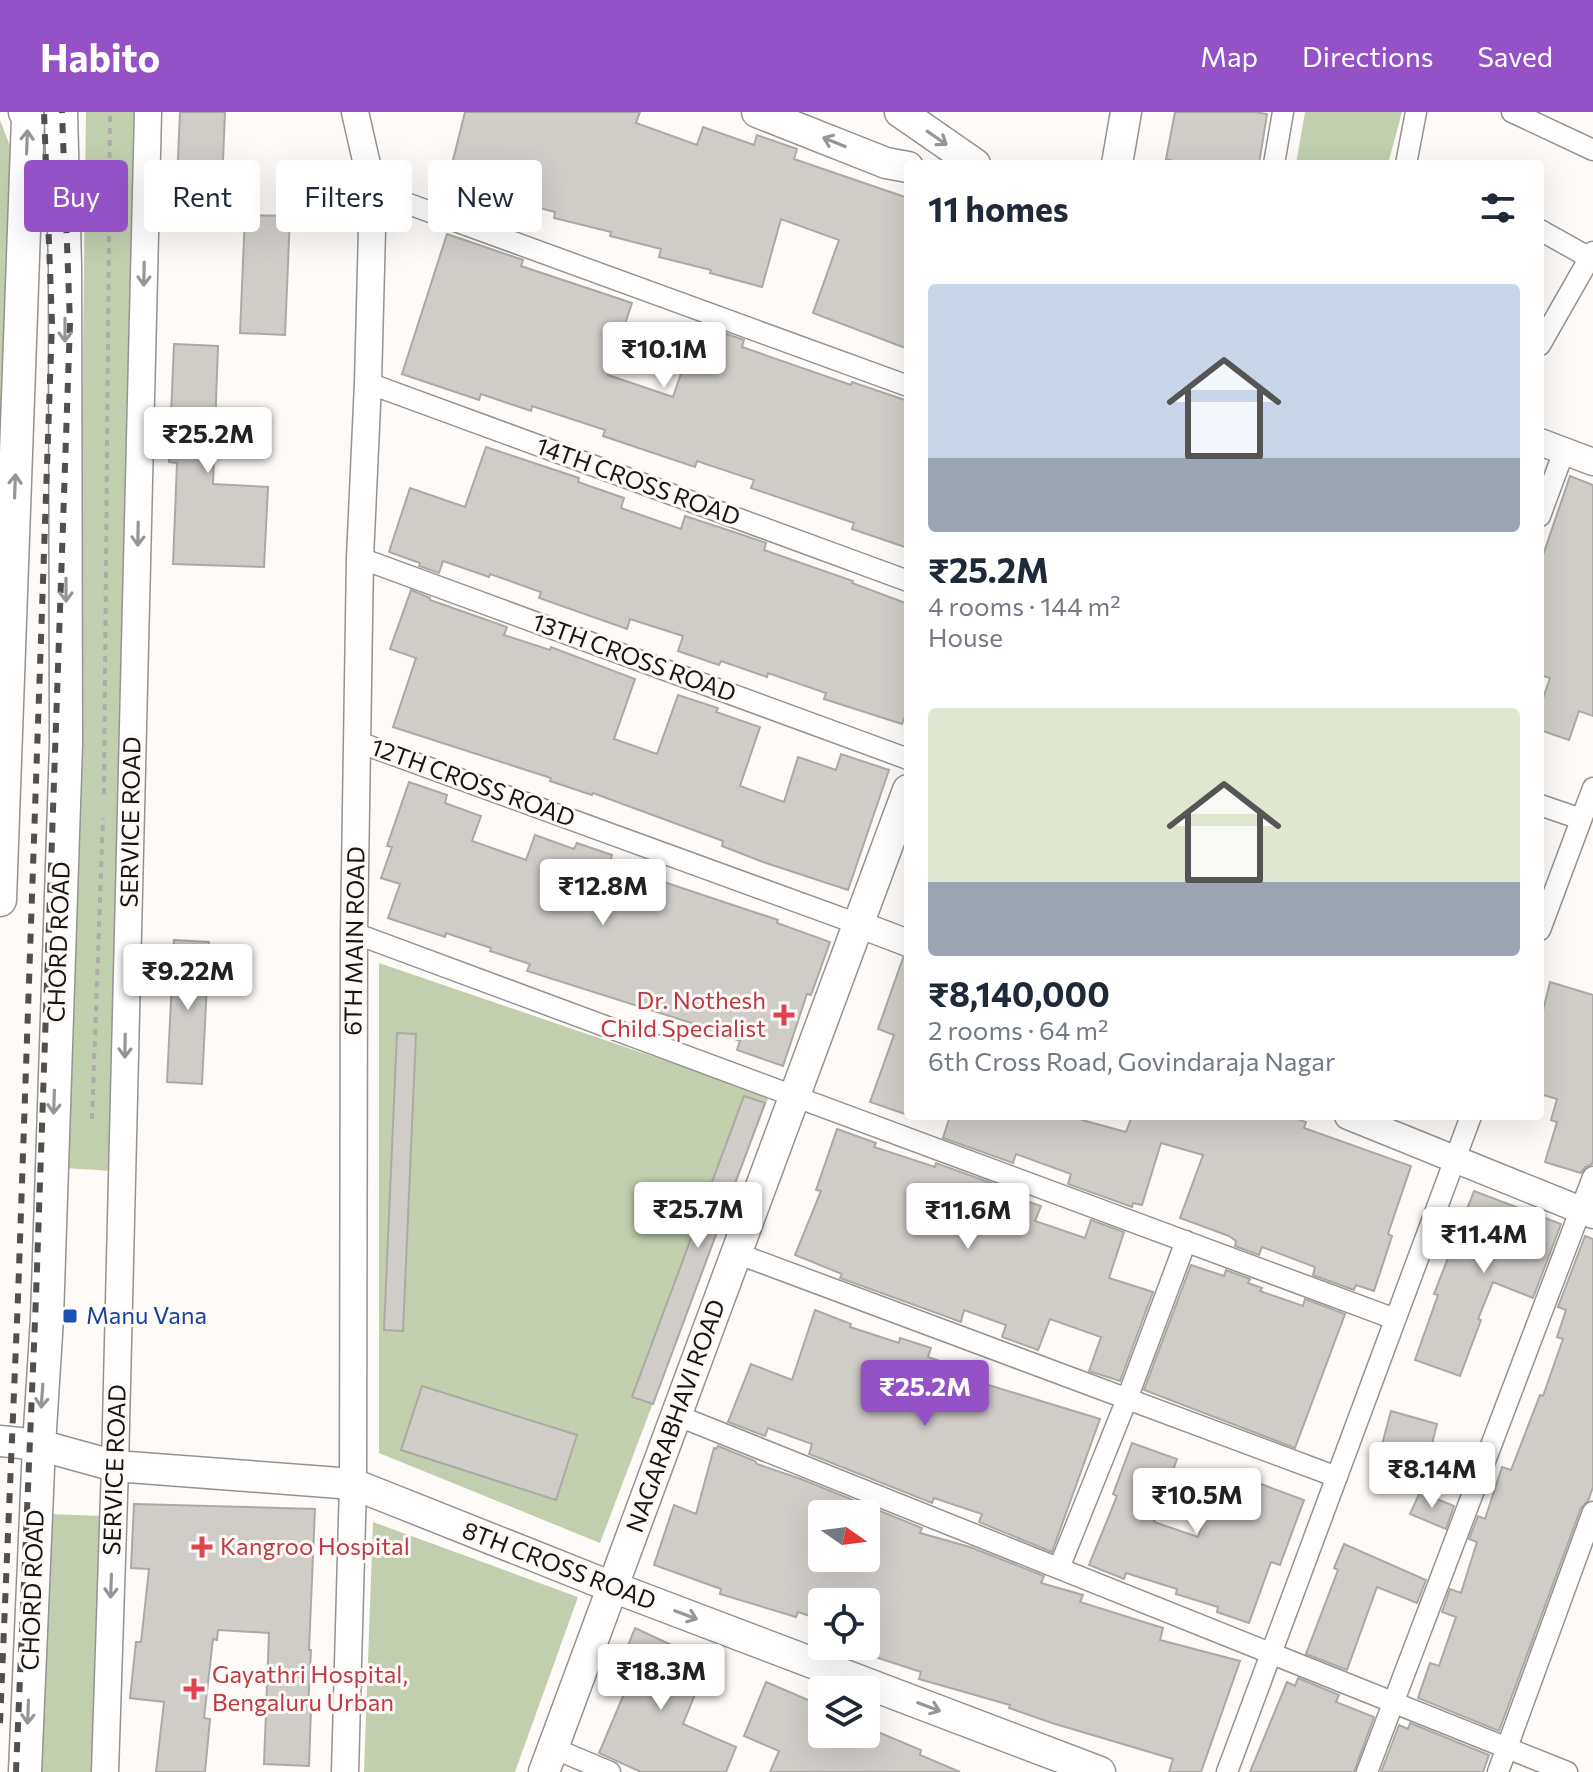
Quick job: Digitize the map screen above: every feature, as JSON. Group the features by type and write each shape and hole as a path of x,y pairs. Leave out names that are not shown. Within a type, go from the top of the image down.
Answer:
{"main road":[{"path":"0,900 27,150 28,118 25,112"},
{"name":"CHORD ROAD","path":"25,1772 47,1318 66,744 65,266 61,112"},
{"path":"757,112 886,163 904,166"},
{"path":"900,112 969,160"},
{"path":"1118,160 1126,112"},
{"name":"NAGARABHAVI ROAD","path":"548,1760 904,801"},
{"name":"8TH CROSS ROAD","path":"0,1441 39,1445 115,1466 353,1484 613,1587 1100,1772"}],"street":[{"name":"SERVICE ROAD","path":"105,1772 148,112"},
{"name":"6TH MAIN ROAD","path":"355,112 366,160"},
{"path":"1275,160 1283,112"},
{"path":"1412,160 1416,112"},
{"path":"1512,112 1593,150"},
{"path":"412,205 904,385"},
{"name":"6TH MAIN ROAD","path":"345,1772 353,1484 354,933 360,558 372,232"},
{"path":"1544,232 1591,255 1544,338"},
{"name":"14TH CROSS ROAD","path":"368,383 904,580"},
{"path":"1544,493 1552,447 1593,462"},
{"name":"13TH CROSS ROAD","path":"360,558 904,758"},
{"name":"12TH CROSS ROAD","path":"358,742 858,924"},
{"path":"1544,919 1593,788"},
{"path":"1544,806 1581,819"},
{"path":"858,924 904,941"},
{"path":"354,933 1395,1319"},
{"path":"1358,1120 1587,1212"},
{"path":"1227,1772 1470,1120"},
{"path":"1367,1772 1587,1212 1593,1177"},
{"path":"1059,1568 1186,1241"},
{"path":"736,1253 1337,1477"},
{"path":"676,1415 1567,1772"},
{"path":"1498,1772 1593,1512"},
{"path":"548,1760 610,1772"}],"path":[{"path":"92,1119 104,806 110,112"}],"green space":[{"path":"86,112 139,112 113,1171 65,1168 77,805 84,232 128,232 128,160 85,160"},
{"path":"1305,112 1402,112 1389,160 1297,160"},
{"path":"0,120 24,182 24,201 0,587"},
{"path":"379,963 769,1096 600,1543 379,1453"},
{"path":"48,1514 105,1516 97,1772 37,1772"},
{"path":"373,1522 578,1597 515,1772 364,1772"}],"building":[{"path":"180,112 225,112 223,160 178,160"},
{"path":"465,112 640,112 636,123 697,145 703,127 754,145 757,135 797,149 794,159 904,197 904,347 813,313 839,240 781,219 762,287 659,257 661,249 610,236 611,232 554,218 555,212 542,209 542,160 453,160"},
{"path":"1175,112 1267,114 1260,160 1166,159"},
{"path":"260,215 276,216 276,232 289,232 285,335 240,333 244,232 260,232"},
{"path":"447,234 523,260 521,266 632,303 608,375 673,397 698,324 744,340 742,347 851,385 852,382 904,400 904,547 852,529 854,523 751,488 754,480 697,461 695,467 603,436 605,430 532,406 531,411 481,394 479,400 402,374"},
{"path":"174,344 218,346 213,484 268,487 264,567 173,564 177,463 169,462"},
{"path":"486,447 579,478 578,482 624,498 621,508 681,529 685,516 734,532 766,543 764,550 904,602 902,724 824,699 826,693 768,673 767,677 721,661 719,665 678,651 683,636 630,619 627,629 539,598 541,592 490,574 489,577 443,561 439,573 389,552 410,488 465,507"},
{"path":"1570,476 1593,485 1593,716 1579,711 1569,740 1544,731 1544,695 1550,678 1544,676 1544,552"},
{"path":"411,590 430,600 507,627 504,635 550,650 551,647 635,679 614,739 657,754 678,695 718,708 716,712 760,727 740,786 784,802 798,757 836,770 841,754 889,770 848,890 763,862 722,846 723,841 593,793 393,727 416,658 390,649"},
{"path":"409,782 447,795 445,803 481,816 472,841 526,860 535,835 574,849 577,843 612,855 605,878 644,891 649,877 778,920 777,923 830,942 811,995 807,994 783,1066 737,1050 740,1041 701,1026 527,971 530,964 490,951 491,948 388,918 400,884 381,878 392,847 387,846"},
{"path":"174,940 209,942 202,1084 167,1082"},
{"path":"904,958 904,1114 870,1102 894,1035 878,1029"},
{"path":"1550,982 1593,995 1593,1160 1581,1173 1545,1162 1557,1122 1551,1120 1557,1099 1544,1095 1544,1007"},
{"path":"397,1033 416,1034 403,1331 384,1330"},
{"path":"744,1096 765,1103 653,1404 632,1397"},
{"path":"949,1120 1082,1120 1126,1132 1130,1120 1300,1120 1306,1122 1304,1128 1411,1166 1388,1234 1392,1236 1374,1291 1356,1285 1354,1290 1313,1275 1315,1267 1262,1247 1259,1255 1235,1246 1236,1241 1229,1236 1180,1218 1203,1155 1161,1143 1142,1205 1133,1203 1132,1207 1068,1184 1071,1174 1016,1154 1013,1163 943,1138"},
{"path":"837,1129 876,1143 874,1147 935,1167 936,1163 1005,1188 1006,1194 1041,1206 1035,1221 1085,1238 1091,1220 1124,1232 1109,1278 1153,1292 1120,1381 1089,1371 1101,1337 1050,1319 1038,1350 1002,1337 1006,1325 964,1310 961,1322 840,1278 842,1274 795,1255 821,1191 816,1190"},
{"path":"1474,1191 1561,1224 1533,1298 1493,1282 1460,1376 1415,1360 1438,1295 1434,1294"},
{"path":"1585,1236 1593,1239 1593,1487 1588,1501 1581,1508 1499,1731 1418,1698 1430,1663 1439,1666 1456,1617 1442,1612 1450,1589 1461,1593 1477,1542 1469,1539 1478,1516 1485,1519 1502,1467 1511,1470 1540,1395 1543,1396 1563,1339 1557,1337 1566,1310 1558,1307"},
{"path":"1191,1265 1224,1276 1226,1270 1250,1279 1248,1283 1262,1288 1260,1291 1303,1306 1305,1299 1345,1314 1295,1448 1144,1390"},
{"path":"815,1310 851,1324 850,1327 899,1343 900,1338 931,1348 928,1357 974,1373 972,1380 1100,1419 1052,1552 979,1522 982,1514 934,1498 932,1503 809,1454 812,1444 768,1428 765,1436 728,1422 751,1364 792,1380"},
{"path":"422,1386 577,1435 556,1500 401,1450"},
{"path":"1391,1411 1437,1424 1423,1479 1376,1467"},
{"path":"1132,1443 1177,1459 1154,1522 1198,1537 1220,1469 1304,1500 1280,1565 1271,1562 1249,1623 1217,1612 1218,1607 1176,1594 1177,1589 1126,1573 1124,1579 1089,1565 1117,1496 1113,1494"},
{"path":"718,1446 853,1500 808,1500 808,1572 880,1572 880,1511 922,1528 920,1533 970,1547 1044,1576 1041,1583 1083,1595 1080,1602 1163,1628 1160,1640 1240,1661 1201,1772 1169,1772 1173,1759 1052,1723 1009,1708 1010,1705 919,1679 921,1672 880,1659 880,1588 808,1588 808,1615 798,1612 796,1617 720,1594 721,1589 654,1565 674,1505 696,1514 714,1448"},
{"path":"1420,1492 1454,1506 1446,1529 1410,1514"},
{"path":"134,1504 315,1509 309,1650 309,1766 264,1764 269,1633 218,1630 217,1640 213,1639 204,1718 210,1719 205,1772 156,1772 164,1702 130,1698 136,1642 141,1642 149,1569 131,1568"},
{"path":"1344,1544 1426,1580 1417,1603 1377,1587 1347,1670 1306,1654 1338,1570 1334,1568"},
{"path":"635,1628 708,1662 683,1724 736,1747 726,1772 641,1772 599,1753 624,1694 611,1688"},
{"path":"1298,1678 1339,1695 1336,1702 1374,1717 1354,1772 1250,1772 1287,1682 1295,1686"},
{"path":"766,1682 808,1700 808,1748 880,1748 880,1733 921,1750 920,1755 960,1772 770,1772 779,1751 744,1736"},
{"path":"1410,1723 1489,1755 1483,1772 1381,1772 1399,1725 1408,1729"}],"railway":[{"path":"0,1723 52,323 44,112"},
{"path":"16,1772 70,323 62,112"}],"place":[{"name":"Dr. Nothesh Child Specialist","path":"784,1015"},
{"name":"Manu Vana","path":"70,1316"},
{"name":"Kangroo Hospital","path":"202,1547"},
{"name":"Gayathri Hospital, Bengaluru Urban","path":"194,1689"}]}
